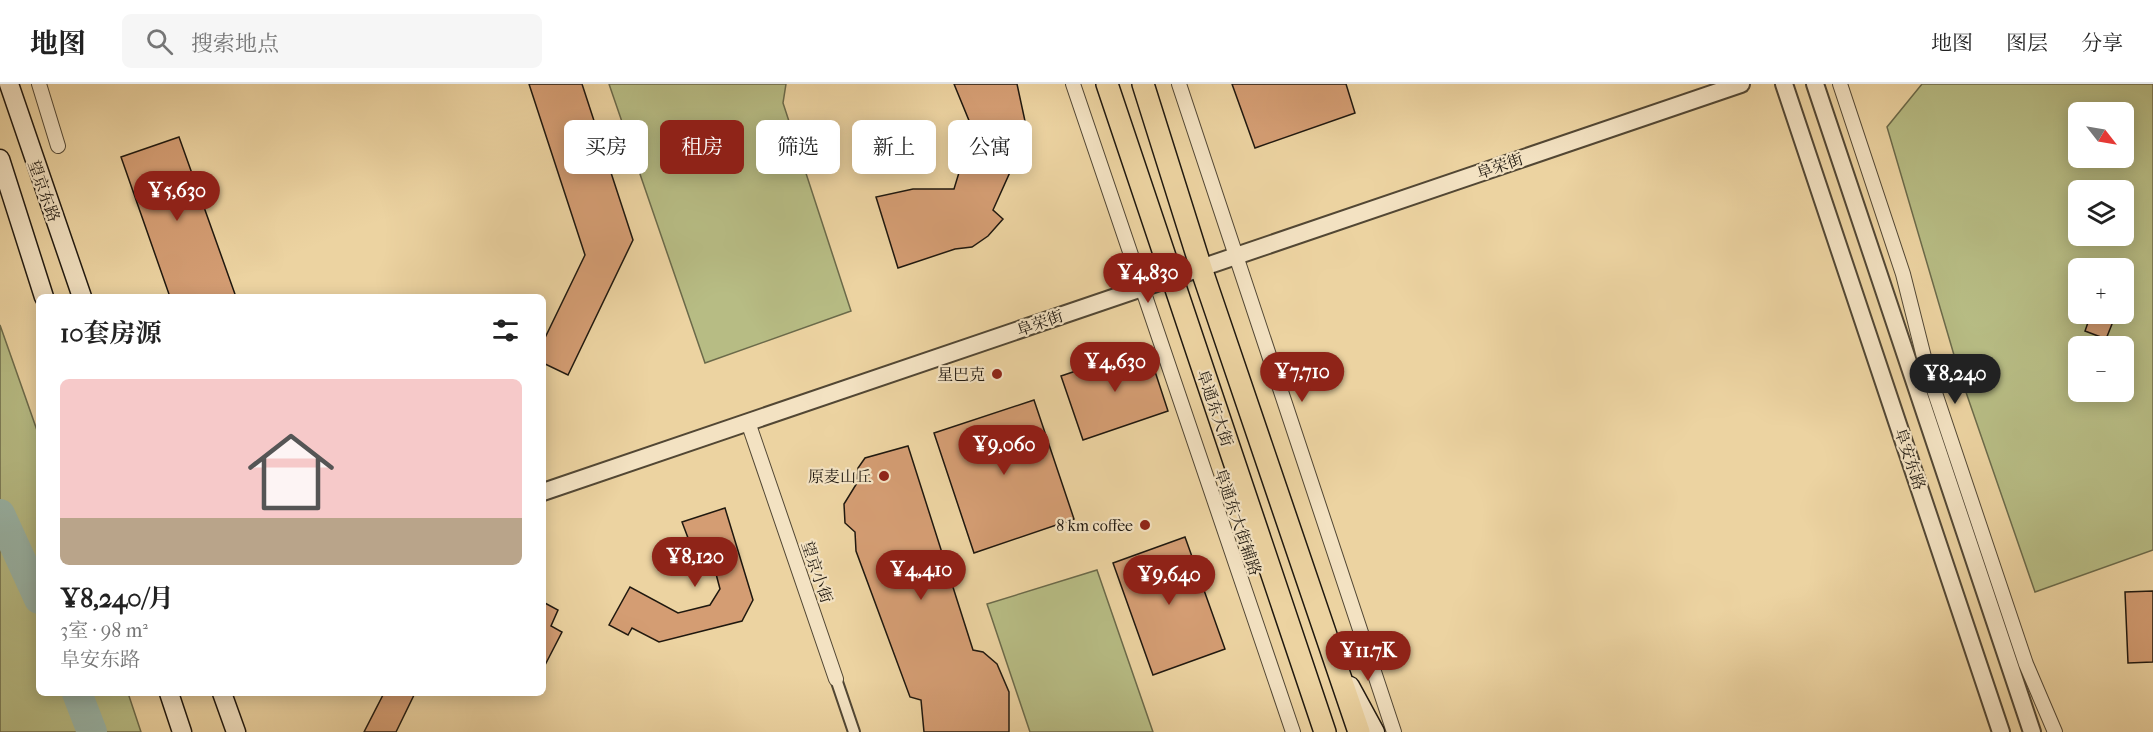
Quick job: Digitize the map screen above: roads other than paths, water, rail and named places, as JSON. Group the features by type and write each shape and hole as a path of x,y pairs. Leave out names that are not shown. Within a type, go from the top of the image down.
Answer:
{"main road":[{"name":"望京东路","path":"9,84 81,294"},
{"name":"阜通东大街","path":"1107,84 1170,278 1325,732"},
{"name":"阜通东大街","path":"1143,84 1201,268 1359,732"},
{"name":"望京东路","path":"0,159 43,294"},
{"path":"1330,649 1375,732"},
{"path":"1302,663 1314,732"},
{"path":"170,696 182,732"},
{"path":"223,696 236,732"}],"street":[{"path":"39,84 58,146"},
{"name":"阜通东大街辅路","path":"1073,84 1140,289 1293,732"},
{"path":"1179,84 1394,732"},
{"name":"阜荣街","path":"546,491 1741,84"},
{"name":"阜安东路","path":"1784,84 2001,732"},
{"path":"1817,88 1842,84 1903,274 1927,369 2026,664 2055,732"},
{"name":"阜安东路","path":"1817,88 2032,732"},
{"name":"望京小街","path":"748,422 854,732"}],"waterway":[{"path":"0,514 36,592"},
{"path":"78,696 92,732"}],"place":[{"name":"星巴克","path":"997,374"},
{"name":"原麦山丘","path":"884,476"},
{"name":"8 km coffee","path":"1145,525"}]}
